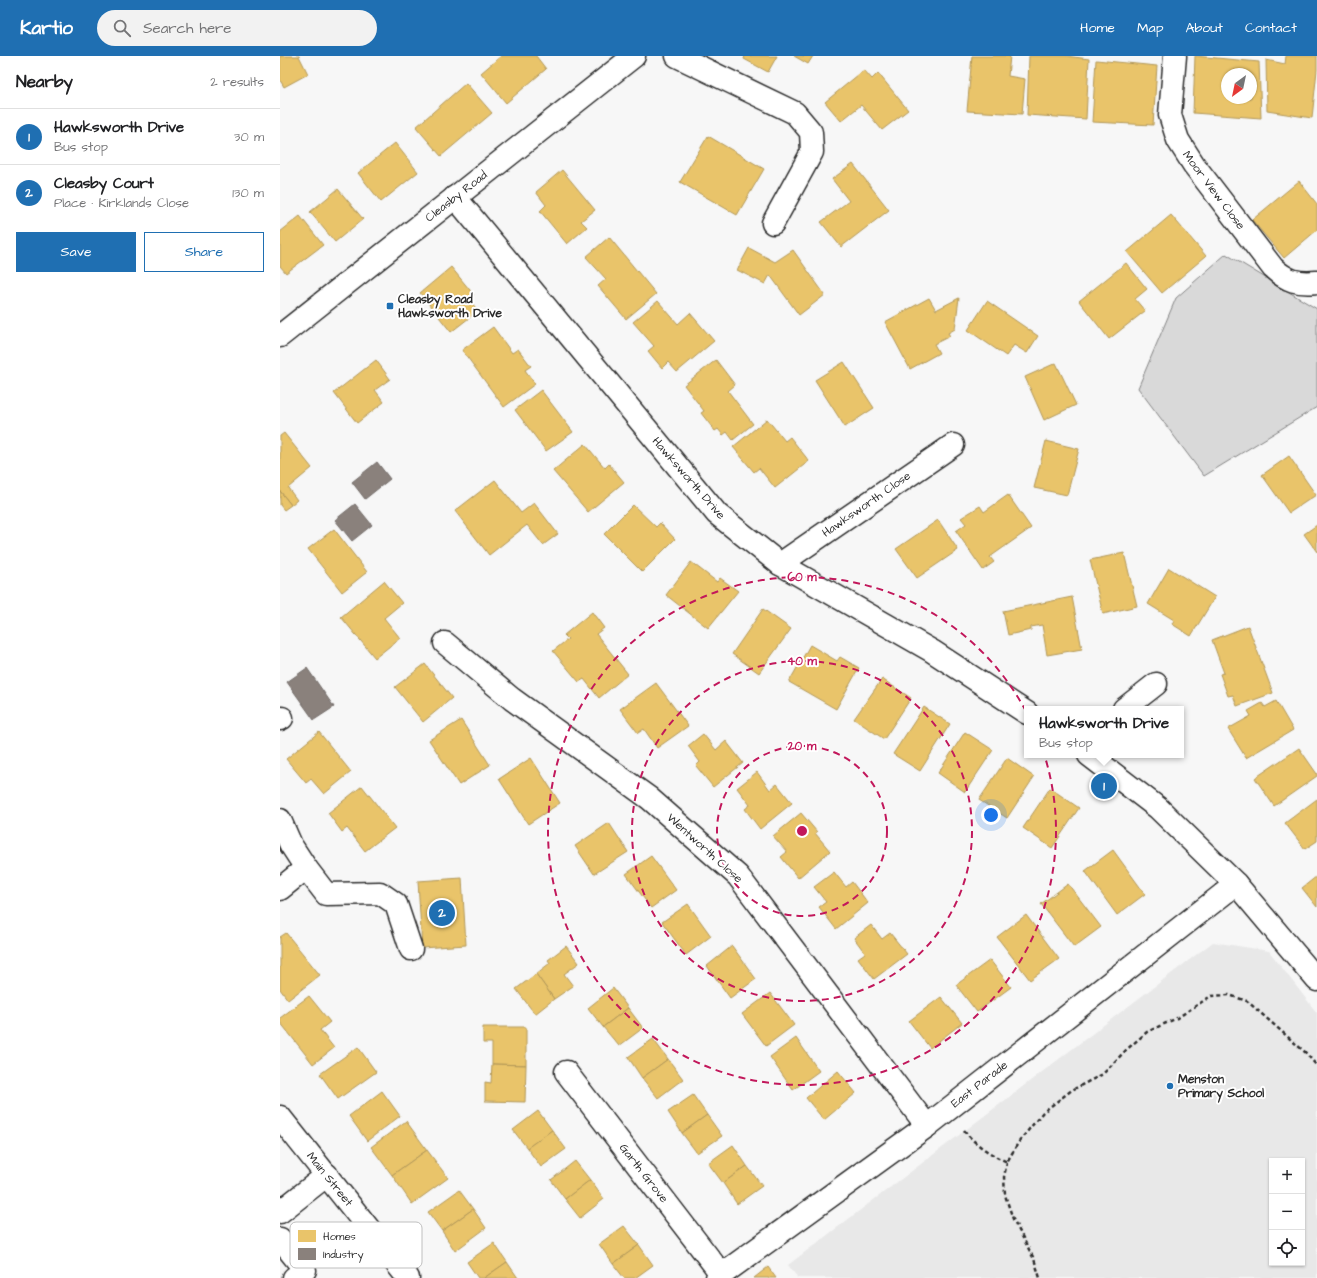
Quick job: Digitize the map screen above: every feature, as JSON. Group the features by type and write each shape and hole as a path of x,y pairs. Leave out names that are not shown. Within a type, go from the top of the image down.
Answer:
{"street":[{"name":"Cleasby Road","path":"280,336 634,56"},
{"path":"677,56 795,113 811,132 812,152 773,223"},
{"name":"Moor View Close","path":"1175,56 1170,115 1178,140 1194,165 1273,268 1282,276 1294,282 1317,282"},
{"name":"Hawksworth Drive","path":"455,197 717,514 780,564 932,651 1024,711"},
{"name":"Hawksworth Close","path":"780,564 953,444"},
{"name":"Wentworth Close","path":"445,642 512,699 649,798 738,876 927,1126"},
{"path":"1128,706 1156,684"},
{"path":"1093,758 1158,808 1236,884 1317,980"},
{"path":"280,820 291,846 326,894 380,893 396,904 410,949"},
{"path":"280,889 306,868"},
{"name":"East Parade","path":"720,1276 927,1126 1236,884"},
{"name":"Garth Grove","path":"566,1072 720,1276"},
{"name":"Main Street","path":"280,1117 364,1222"},
{"path":"280,1212 327,1175"},
{"path":"280,1239 290,1251"},
{"path":"294,1278 305,1270 303,1268"},
{"name":"Main Street","path":"400,1268 408,1278"}],"path":[{"path":"1040,1278 1034,1259 1013,1219 1005,1195 1004,1177 1007,1162 1018,1142 1043,1112 1072,1090 1102,1074 1147,1032 1177,1018 1211,996 1229,995 1247,1001 1305,1052 1317,1066"},
{"path":"949,1108 969,1137 988,1153 1007,1162"}],"shaded area":[{"path":"1226,254 1317,309 1317,407 1204,476 1138,388 1176,298"},
{"name":"Menston Primary School","path":"1213,942 1269,951 1317,1013 1317,1278 798,1278 788,1265"}],"building: Homes":[{"path":"280,56 299,56 308,74 284,87 280,80"},
{"path":"501,56 536,56 546,69 506,103 481,73"},
{"path":"745,56 777,56 768,72 744,59"},
{"path":"794,56 813,56 808,64"},
{"path":"972,56 1010,56 1008,76 1025,79 1022,114 967,111"},
{"path":"1029,56 1066,56 1089,59 1086,119 1027,115"},
{"path":"1195,56 1259,62 1261,118 1193,113"},
{"path":"1286,56 1317,56 1312,118 1267,111 1266,60 1285,64"},
{"path":"1096,60 1157,66 1153,125 1092,122"},
{"path":"864,70 872,79 878,73 908,110 882,130 861,105 841,121 825,102"},
{"path":"466,83 492,113 441,156 416,127"},
{"path":"708,136 764,169 737,215 680,182"},
{"path":"395,143 418,172 381,202 358,173"},
{"path":"853,164 889,210 841,247 821,222 849,201 832,179"},
{"path":"562,170 595,210 581,221 587,227 567,244 540,211 546,205 536,192"},
{"path":"1299,181 1317,204 1317,230 1284,258 1252,220"},
{"path":"338,189 363,219 335,242 310,212"},
{"path":"1171,215 1206,256 1162,293 1127,252"},
{"path":"300,216 323,245 286,273 280,266 280,232"},
{"path":"609,237 656,294 626,319 598,286 606,279 586,257"},
{"path":"749,248 775,262 793,250 825,295 799,315 770,275 765,284 737,270"},
{"path":"1126,263 1147,289 1135,299 1145,311 1109,339 1079,301"},
{"path":"451,267 474,295 469,299 478,311 451,332 420,293"},
{"path":"929,298 936,310 959,298 955,329 948,333 950,336 934,344 939,353 910,369 885,322"},
{"path":"658,301 678,324 690,313 714,341 677,372 668,362 662,368 648,351 654,346 633,322"},
{"path":"987,301 1038,336 1027,353 1014,345 1006,356 968,330"},
{"path":"493,327 512,353 518,349 531,366 525,370 535,384 504,407 462,350"},
{"path":"376,360 390,379 375,390 384,402 357,423 334,393"},
{"path":"716,360 735,385 728,391 753,424 733,440 727,432 723,435 718,429 715,431 701,413 704,411 684,385"},
{"path":"844,362 874,408 845,427 815,380"},
{"path":"1056,363 1076,405 1044,420 1025,377"},
{"path":"541,390 573,432 546,451 515,410"},
{"path":"767,419 785,441 790,437 809,461 775,488 759,468 754,472 733,447"},
{"path":"284,433 312,468 288,488 297,500 291,505 280,491 280,436"},
{"path":"1046,441 1079,449 1067,495 1034,488"},
{"path":"585,444 605,468 609,464 624,482 588,512 553,471"},
{"path":"1289,456 1316,495 1289,513 1262,475"},
{"path":"495,480 521,513 534,503 558,534 543,545 527,525 489,555 455,511"},
{"path":"280,491 291,505 284,510 280,505"},
{"path":"1008,495 1031,528 990,557 994,562 983,570 956,531 966,524 961,518 980,506 984,512"},
{"path":"633,505 656,527 660,523 675,539 642,572 604,534"},
{"path":"938,520 958,550 917,578 896,549"},
{"path":"1317,525 1317,552 1304,534"},
{"path":"334,529 367,572 342,592 308,549"},
{"path":"1124,553 1137,606 1103,614 1090,560"},
{"path":"691,562 717,582 720,578 738,591 708,628 666,595"},
{"path":"1169,568 1215,597 1191,636 1172,624 1174,620 1148,604"},
{"path":"384,581 402,603 384,618 400,638 375,658 341,617"},
{"path":"1072,597 1082,649 1047,655 1042,625 1031,627 1031,630 1008,635 1003,611"},
{"path":"763,609 791,629 759,673 732,654"},
{"path":"592,612 604,628 596,634 628,674 599,698 584,679 579,682 553,651 568,639 564,635"},
{"path":"1248,626 1273,693 1237,706 1233,695 1228,696 1220,674 1224,673 1212,640"},
{"path":"810,645 837,661 840,657 859,668 836,709 789,682"},
{"path":"425,664 452,698 423,722 395,687"},
{"path":"882,679 911,698 884,739 854,719"},
{"path":"656,683 688,726 657,748 644,729 638,733 620,709"},
{"path":"1276,701 1293,730 1246,758 1228,729 1251,716 1248,711 1262,703 1265,707"},
{"path":"924,707 950,724 920,771 893,754"},
{"path":"461,720 490,765 459,785 429,740"},
{"path":"319,732 351,772 324,794 311,779 306,783 286,759"},
{"path":"965,732 993,750 965,792 938,773"},
{"path":"703,734 716,750 726,741 743,763 713,787 696,766 700,762 688,746"},
{"path":"1299,748 1317,776 1274,806 1255,778"},
{"path":"531,758 560,803 528,824 499,779"},
{"path":"1007,758 1034,777 1007,818 979,800"},
{"path":"757,772 770,790 777,784 792,803 760,829 745,809 750,805 737,788"},
{"path":"362,786 395,828 365,851 347,828 342,832 328,813"},
{"path":"1050,788 1079,808 1052,848 1023,828"},
{"path":"1317,799 1317,841 1305,849 1285,823"},
{"path":"801,813 830,851 798,878 781,857 787,852 773,836"},
{"path":"609,823 628,852 594,874 575,846"},
{"path":"1113,850 1145,894 1117,915 1085,871"},
{"path":"651,856 676,890 651,908 626,874"},
{"path":"834,872 846,887 852,882 868,903 836,929 819,907 826,902 814,887"},
{"path":"1317,876 1317,907 1302,888"},
{"path":"462,878 466,945 422,948 418,881"},
{"path":"1068,884 1101,927 1074,947 1041,904"},
{"path":"688,904 711,936 686,955 662,922"},
{"path":"1026,915 1059,959 1030,980 997,937"},
{"path":"871,925 882,939 890,933 907,954 874,979 858,958 865,953 854,938"},
{"path":"286,933 320,975 288,1000 280,989 280,937"},
{"path":"566,946 579,963 564,974 573,986 554,999 536,974 550,963 548,960"},
{"path":"732,946 756,979 730,998 707,966"},
{"path":"990,960 1011,987 977,1012 956,985"},
{"path":"536,974 554,999 535,1014 516,989"},
{"path":"613,988 628,1008 603,1027 588,1008"},
{"path":"770,993 794,1025 766,1046 742,1014"},
{"path":"309,996 330,1022 320,1030 334,1048 313,1064 280,1022 280,1018"},
{"path":"941,997 962,1023 930,1048 909,1021"},
{"path":"628,1008 643,1028 619,1046 603,1027"},
{"path":"483,1027 526,1027 526,1065 492,1064 492,1043 483,1043"},
{"path":"796,1038 819,1071 793,1090 770,1057"},
{"path":"653,1039 668,1059 642,1078 628,1057"},
{"path":"358,1047 376,1072 338,1099 320,1074"},
{"path":"668,1059 683,1079 658,1098 642,1078"},
{"path":"492,1064 526,1065 525,1102 485,1101 485,1082 491,1083"},
{"path":"838,1071 856,1093 824,1120 806,1098"},
{"path":"382,1091 400,1116 367,1141 349,1116"},
{"path":"693,1095 707,1115 682,1133 668,1112"},
{"path":"538,1111 552,1130 527,1148 513,1130"},
{"path":"707,1115 722,1136 697,1153 682,1133"},
{"path":"406,1121 427,1150 392,1175 371,1147"},
{"path":"552,1130 566,1149 541,1167 527,1148"},
{"path":"733,1145 747,1166 723,1183 708,1163"},
{"path":"427,1150 448,1178 412,1204 392,1175"},
{"path":"575,1161 590,1180 565,1199 551,1180"},
{"path":"747,1166 762,1186 737,1204 723,1183"},
{"path":"590,1180 604,1199 580,1218 565,1199"},
{"path":"459,1190 473,1209 442,1231 428,1212"},
{"path":"473,1209 486,1228 455,1251 442,1231"},
{"path":"624,1226 639,1245 613,1264 599,1244"},
{"path":"494,1243 507,1262 484,1278 478,1278 467,1262"},
{"path":"639,1245 653,1265 635,1278 624,1278 613,1264"},
{"path":"507,1262 518,1278 484,1278"},
{"path":"768,1267 776,1278 754,1278"}],"building: Industry":[{"path":"377,462 390,479 365,499 352,482"},
{"path":"355,504 372,525 352,541 335,520"},
{"path":"307,668 334,707 314,720 287,682"}],"place":[{"name":"Cleasby Road Hawksworth Drive","path":"390,306"},
{"name":"Hawksworth Drive","path":"1104,786"},
{"name":"Cleasby Court","path":"442,913"},
{"name":"Menston Primary School","path":"1170,1086"}]}
